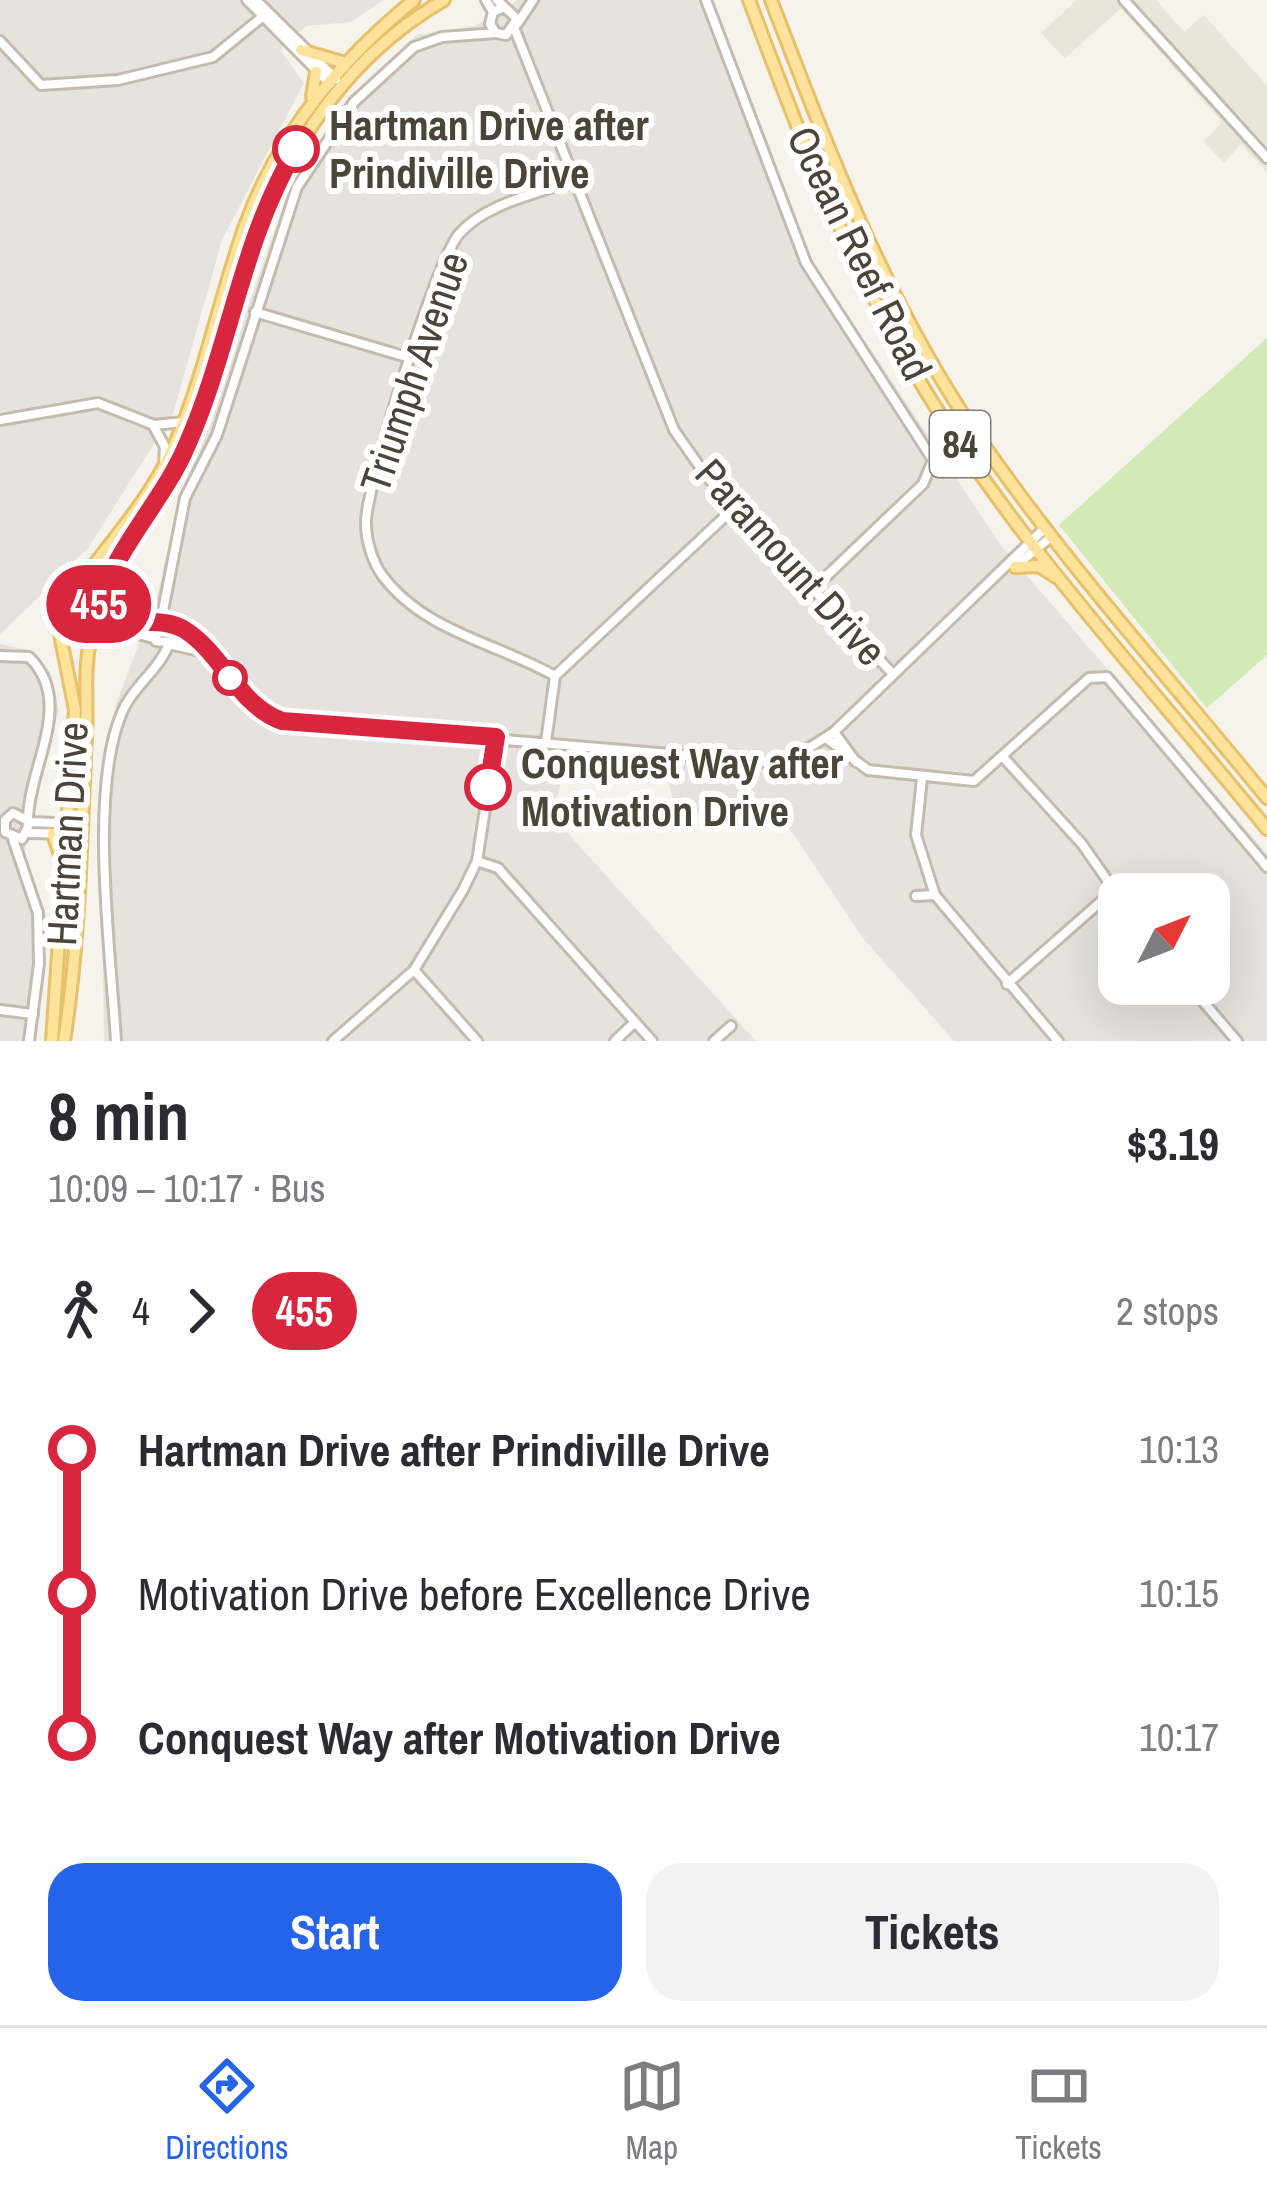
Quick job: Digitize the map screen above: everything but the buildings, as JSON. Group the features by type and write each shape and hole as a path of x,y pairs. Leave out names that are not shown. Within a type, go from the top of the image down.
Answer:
{"main road":[{"path":"414,0 345,63 335,83 267,201 196,427 178,467 112,569 93,634 70,638 59,629 56,613 129,523 164,465 184,422 246,223 271,167 309,106 335,83 380,46 444,0"},
{"name":"Ocean Reef Road","path":"748,0 850,254 886,324 967,454 1267,829"},
{"name":"Ocean Reef Road","path":"771,0 845,190 905,315 976,434 1267,798"},
{"path":"301,50 345,63"},
{"path":"309,106 316,72"},
{"path":"1010,568 1039,566 1072,590"},
{"path":"69,597 86,596 99,609"},
{"name":"Hartman Drive","path":"52,1041 65,876 75,829 75,710 59,629"},
{"name":"Hartman Drive","path":"68,1041 83,672 93,634"},
{"path":"53,833 65,876"}],"street":[{"path":"252,0 316,72 335,83"},
{"path":"485,0 500,8 532,0"},
{"path":"151,670 185,498 217,435 297,187 341,118 422,42 498,34 516,27 532,0"},
{"path":"706,0 806,263 933,460 923,484 814,588"},
{"path":"1124,0 1267,158"},
{"path":"470,36 490,24 500,8"},
{"name":"Paramount Drive","path":"500,8 516,27 522,53 674,430 735,507 893,674"},
{"path":"0,41 41,85 70,86 213,58 264,15"},
{"path":"264,15 335,83"},
{"name":"Paramount Drive","path":"490,24 522,53"},
{"name":"Triumph Avenue","path":"555,676 434,622 392,586 376,562 365,521 410,358 441,266 458,235 488,211 574,180"},
{"path":"255,311 410,358"},
{"path":"0,420 98,403 154,425 184,422"},
{"path":"154,425 165,447 164,465"},
{"path":"546,742 555,676 735,507"},
{"path":"99,609 132,623 176,624 254,704 282,721 764,762 798,755 830,735 1050,531"},
{"path":"116,1041 106,813 116,729 123,709 179,637 166,591"},
{"path":"93,634 127,631 170,646 191,645 210,656"},
{"path":"0,656 16,652 44,671 53,704 27,796 6,826"},
{"path":"830,735 857,763 883,774 974,781 1089,679 1108,676 1267,867"},
{"path":"333,1041 414,970 477,861 496,737"},
{"path":"1003,757 1102,873"},
{"path":"922,778 916,835 935,895 1058,1041"},
{"path":"20,857 29,820 27,796"},
{"path":"6,826 29,820 75,829"},
{"path":"6,826 27,835 75,829"},
{"path":"6,826 38,913 29,1041"},
{"path":"477,861 498,868 652,1041"},
{"path":"916,896 935,895"},
{"path":"1007,984 1098,908"},
{"path":"414,970 477,1041"},
{"path":"1205,1005 1237,1041"},
{"path":"0,1010 33,1014"},
{"path":"615,1041 635,1022"},
{"path":"715,1041 731,1026"}],"shaded area":[{"path":"0,0 383,0 351,22 306,26 280,50 304,83 222,240 173,414 88,548 0,635"},
{"path":"518,0 709,0 815,266 1003,548 1267,854 1267,1041 954,1041 862,937 789,828 688,812 673,799 662,762 566,754 554,818 756,1041 104,1041 100,795 116,704 157,597 176,511 288,193 340,110 416,35 475,26"},
{"path":"1077,0 1156,0 1184,32 1204,15 1267,86 1267,172 1241,144 1224,163 1204,142 1222,122 1121,8 1065,58 1041,33"},
{"path":"0,644 29,650 50,672 59,711 29,803 24,866 40,910 39,982 27,1041 0,1041"}],"green space":[{"path":"1267,338 1267,655 1207,708 1059,525"}],"bus line":[{"name":"455","path":"296,149 256,230 196,427 178,467 112,569 98,608 132,623 174,622 196,639 254,704 282,721 496,737 488,787"}],"place":[{"name":"Hartman Drive after Prindiville Drive","path":"296,149"},
{"name":"Conquest Way after Motivation Drive","path":"488,787"}]}
